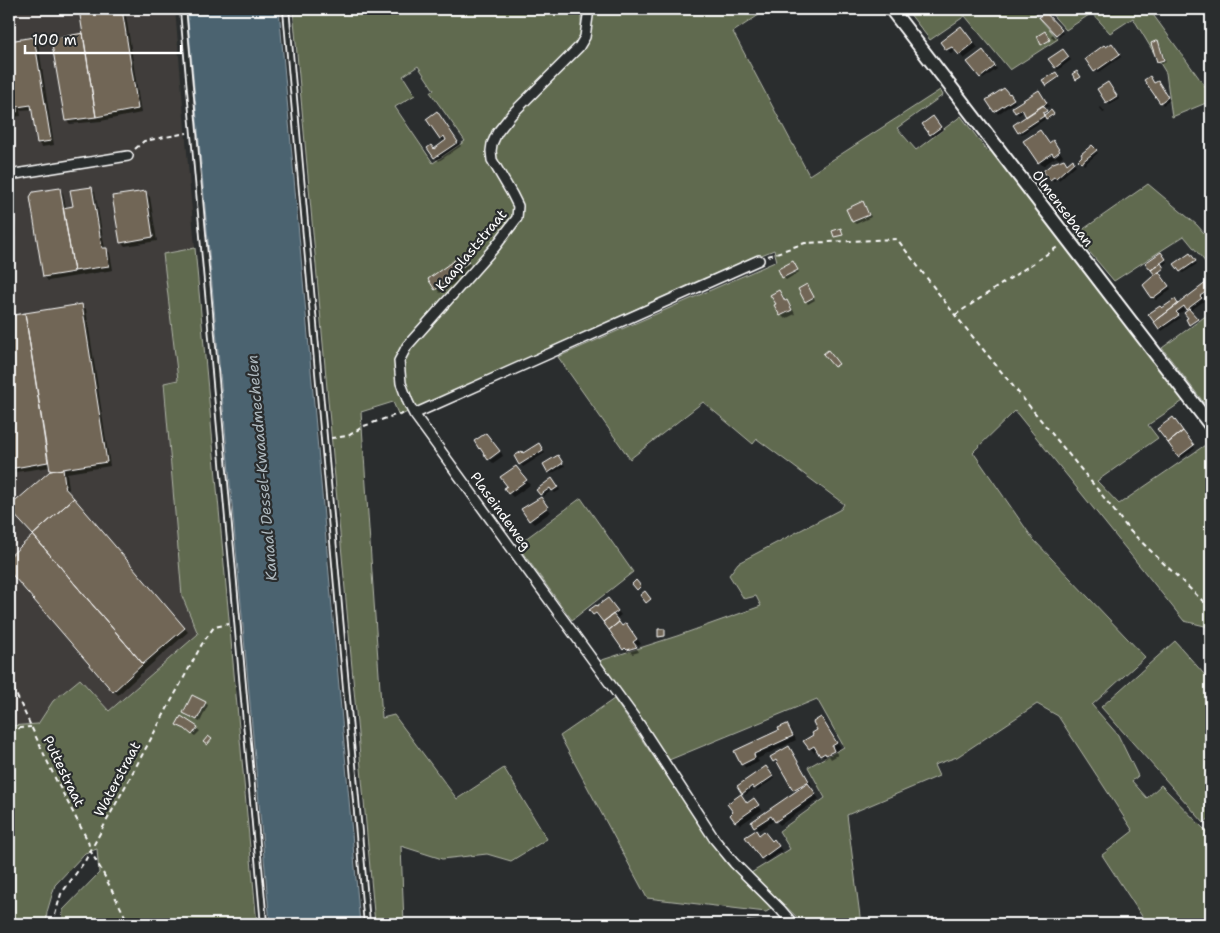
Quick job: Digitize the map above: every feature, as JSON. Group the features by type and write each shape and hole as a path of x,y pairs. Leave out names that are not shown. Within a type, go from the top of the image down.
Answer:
{"street":[{"name":"Kaaplaststraat","path":"414,414 401,384 399,361 407,346 496,246 517,218 518,206 492,160 492,144 497,133 512,114 579,47 585,37 589,9"},
{"name":"Olmensebaan","path":"891,9 1211,426"},
{"path":"9,175 128,156"},
{"path":"414,414 759,260"},
{"name":"Plaseindeweg","path":"414,414 640,725 715,840 734,863 793,924"}],"lane":[{"path":"183,9 264,924"},
{"path":"286,9 367,924"}],"path":[{"path":"128,156 144,141 194,132"},
{"path":"759,260 805,242 897,239 955,315 1129,530 1207,605 1210,620 1207,629 1211,633"},
{"path":"955,315 1068,240"},
{"path":"324,439 348,436 364,426 395,415 414,414"},
{"name":"Waterstraat","path":"54,924 61,894 82,866 202,644 214,627 237,622"},
{"name":"Puttestraat","path":"9,679 56,780 88,841 90,850 128,924"},
{"path":"9,729 31,727"}],"shaded area":[{"path":"9,9 175,9 195,248 163,254 178,381 164,383 182,596 198,634 109,711 53,701 38,724 9,726"}],"green space":[{"path":"293,9 581,9 581,27 586,27 589,9 768,9 733,32 809,175 940,90 943,95 897,128 916,150 961,116 988,152 993,148 1186,399 1148,425 1158,438 1097,481 1119,504 1211,441 1211,621 1209,627 1184,621 1015,411 973,452 1033,539 1145,657 1092,705 1118,735 1138,776 1132,781 1147,798 1161,785 1206,831 1211,827 1211,924 1147,924 1102,855 1133,831 1058,716 1037,704 957,757 934,765 939,776 847,815 861,924 804,924 751,873 790,849 779,831 825,798 808,767 844,747 817,699 669,760 599,661 761,606 756,596 744,599 729,575 738,563 841,509 844,504 757,439 753,444 703,402 630,459 558,357 777,261 774,250 702,279 399,416 393,402 361,412 382,718 394,715 457,799 504,768 547,839 511,861 487,854 442,859 401,846 404,924 375,924","holes":["418,66 434,90 430,92 465,141 433,163 395,107 415,95 403,76"]},
{"path":"906,9 1037,9 1034,12 1058,39 1010,70 965,16 930,40"},
{"path":"1047,9 1149,9 1207,89 1211,87 1211,101 1172,117 1166,73 1133,18 1110,33 1092,13 1066,30"},
{"path":"1148,184 1197,225 1211,241 1211,269 1184,236 1114,281 1075,235"},
{"path":"195,248 257,924 62,924 63,910 99,873 97,849 85,853 55,885 47,912 46,924 9,924 9,726 38,724 53,701 80,679 109,711 198,634 182,596 164,383 178,380 163,254"},
{"path":"1211,312 1211,395 1204,403 1162,348"},
{"path":"581,498 633,572 572,620 517,545"},
{"path":"1175,641 1211,682 1211,817 1204,823 1101,707"},
{"path":"614,699 727,864 771,909 766,912 647,898 560,736"}],"water":[{"name":"Kanaal Dessel-Kwaadmechelen","path":"187,9 279,9 360,924 270,924"}],"building":[{"path":"79,9 122,9 138,109 96,117"},
{"path":"1045,12 1062,30 1056,35 1039,17"},
{"path":"961,26 974,43 959,55 952,47 946,50 940,42"},
{"path":"1045,31 1050,40 1041,45 1037,36"},
{"path":"83,33 96,117 65,121 51,39"},
{"path":"34,37 51,141 37,143 31,105 17,107 17,112 9,113 9,41"},
{"path":"1158,40 1164,60 1157,62 1151,43"},
{"path":"1112,43 1120,54 1094,72 1085,59 1104,45 1106,47"},
{"path":"1063,49 1069,57 1055,68 1048,59"},
{"path":"983,50 995,66 980,78 967,62"},
{"path":"1077,71 1081,77 1076,80 1072,74"},
{"path":"1056,72 1059,77 1046,86 1042,80"},
{"path":"1150,76 1154,83 1158,81 1168,97 1160,103 1144,80"},
{"path":"1108,82 1117,96 1106,103 1097,89"},
{"path":"1004,88 1014,99 994,112 986,100"},
{"path":"1039,90 1047,103 1026,117 1022,109 1015,113 1012,107"},
{"path":"1043,105 1047,111 1043,113 1044,116 1018,133 1013,125"},
{"path":"1051,110 1054,114 1046,119 1044,115"},
{"path":"437,111 458,142 434,158 427,148 431,145 434,149 446,140 444,136 440,139 426,119"},
{"path":"933,116 941,127 930,135 922,124"},
{"path":"1040,130 1049,143 1053,140 1060,151 1054,156 1052,153 1038,163 1023,141"},
{"path":"1092,145 1097,150 1081,163 1078,160 1082,156 1081,154"},
{"path":"1064,159 1067,164 1073,159 1074,162 1056,178 1054,177 1050,180 1043,171 1053,163"},
{"path":"92,187 102,248 107,248 109,266 74,271 63,208 73,206 70,190"},
{"path":"60,188 74,272 43,277 30,197 33,192"},
{"path":"146,191 153,237 120,243 112,196"},
{"path":"863,201 869,215 852,222 846,209"},
{"path":"10,211 14,233 9,233"},
{"path":"841,228 843,235 834,237 832,231"},
{"path":"1161,252 1166,259 1151,270 1145,263"},
{"path":"1190,253 1196,261 1180,272 1174,264"},
{"path":"463,254 469,262 453,273 455,276 435,290 428,279"},
{"path":"793,261 798,270 782,278 778,269"},
{"path":"1161,263 1164,268 1155,275 1151,270"},
{"path":"1159,272 1169,286 1151,298 1143,285"},
{"path":"1211,279 1210,297 1206,292 1200,296 1202,298 1186,310 1184,306 1176,312 1179,315 1159,329 1154,322"},
{"path":"807,284 814,297 805,302 798,289"},
{"path":"779,290 792,310 780,316 774,305 776,304 770,295"},
{"path":"1175,299 1178,304 1154,322 1148,314 1160,306 1162,308"},
{"path":"82,304 107,462 50,471 25,313"},
{"path":"1189,309 1198,319 1189,325 1186,319 1188,318 1184,313"},
{"path":"25,313 48,462 9,469 9,316"},
{"path":"828,350 839,364 834,367 823,354"},
{"path":"1173,417 1183,431 1168,443 1157,429"},
{"path":"1183,431 1194,445 1178,457 1168,443"},
{"path":"486,433 500,451 488,460 474,441"},
{"path":"539,443 543,450 519,465 514,456"},
{"path":"558,455 563,463 548,473 543,464"},
{"path":"516,466 527,480 508,494 504,488 507,486 500,477"},
{"path":"63,469 64,487 74,498 33,535 9,507 50,471"},
{"path":"552,478 558,487 552,491 550,488 540,495 536,490"},
{"path":"541,497 548,507 529,521 521,509"},
{"path":"74,498 185,628 143,664 33,535"},
{"path":"33,535 143,664 113,692 9,571 9,557"},
{"path":"636,580 641,586 637,590 632,584"},
{"path":"645,591 651,599 646,603 640,595"},
{"path":"608,598 618,611 603,622 596,613 593,615 589,610"},
{"path":"613,614 619,622 609,630 603,622"},
{"path":"619,622 622,626 626,623 637,639 633,642 637,647 627,650 625,648 623,650 609,630"},
{"path":"658,629 665,629 665,636 658,637"},
{"path":"192,695 206,702 197,720 183,713"},
{"path":"181,716 198,727 192,735 176,725"},
{"path":"821,717 837,743 832,746 834,751 820,756 814,746 809,749 803,741 817,730 813,722"},
{"path":"787,724 793,736 754,754 755,758 741,765 734,751 779,730 778,728"},
{"path":"208,736 212,739 207,745 203,742"},
{"path":"789,746 809,781 793,790 776,760 773,762 770,757"},
{"path":"766,766 773,776 754,789 752,786 742,794 737,786"},
{"path":"808,783 816,794 775,822 771,816 754,827 751,822"},
{"path":"741,794 747,803 754,798 759,805 735,822 730,815 733,812 727,804"},
{"path":"756,830 759,835 764,831 779,846 761,859 745,837"},
{"path":"747,921 765,923 765,924 747,924"}]}
